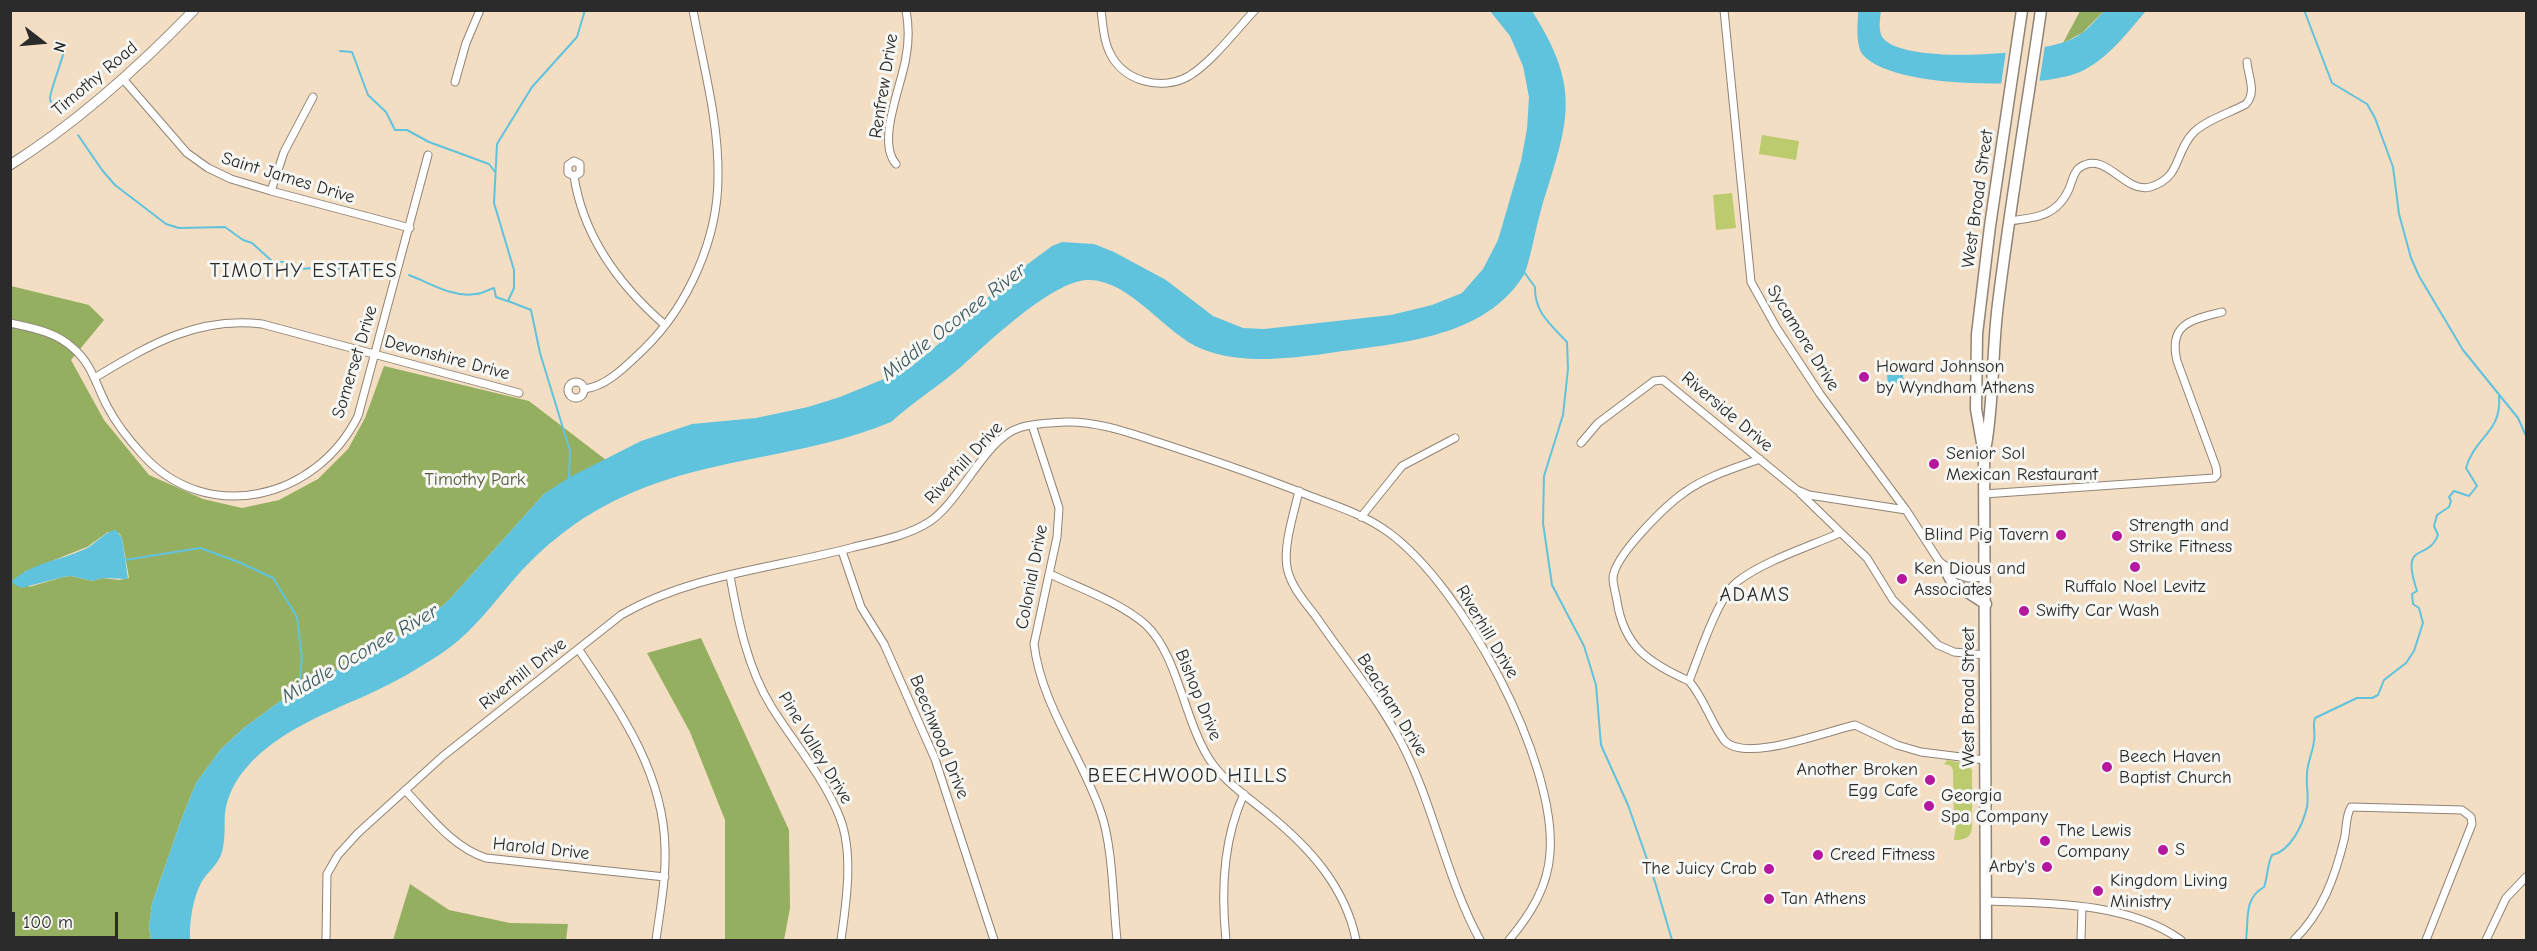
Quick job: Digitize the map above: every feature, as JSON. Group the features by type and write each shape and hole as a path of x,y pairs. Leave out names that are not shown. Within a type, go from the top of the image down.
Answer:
{"main road":[{"name":"Timothy Road","path":"10,165 54,135 123,79 194,10"},
{"name":"West Broad Street","path":"1986,940 1984,454 1977,409 1976,354 1982,286 2022,12"},
{"name":"West Broad Street","path":"1984,454 1992,409 1994,343 2000,288 2041,13"},
{"path":"1982,286 2000,288"},
{"path":"1944,567 1953,582 1986,604"}],"street":[{"path":"455,82 466,43 480,10"},
{"path":"584,389 598,386 621,369 649,344 665,325 679,306 695,276 709,232 718,191 715,128 693,10"},
{"name":"Renfrew Drive","path":"896,164 890,155 888,138 906,58 909,32 906,10"},
{"path":"1101,10 1105,42 1116,63 1140,80 1160,84 1180,80 1197,70 1255,10"},
{"name":"Sycamore Drive","path":"1724,10 1751,282 1776,327 1820,394 1906,510 1944,567"},
{"path":"2009,221 2036,218 2052,212 2065,196 2076,172 2086,165 2106,166 2141,188 2163,182 2174,170 2182,149 2195,131 2246,104 2251,99 2252,91 2247,62"},
{"name":"Saint James Drive","path":"123,79 197,162 219,174 271,191 410,228"},
{"path":"271,191 284,152 313,97"},
{"name":"Somerset Drive","path":"10,323 58,337 82,357 96,377 112,415 140,452 159,471 187,486 208,493 252,495 291,484 314,470 339,446 358,416 428,155"},
{"path":"574,176 580,208 606,259 618,276 665,325"},
{"path":"1984,494 2214,478 2217,475 2216,467 2177,361 2175,338 2182,327 2196,318 2222,312"},
{"name":"Devonshire Drive","path":"96,377 137,352 197,327 220,322 262,324 519,393"},
{"name":"Riverside Drive","path":"1581,443 1598,423 1654,381 1663,380 1797,490 1867,558 1900,609 1938,645 1954,652 1985,655"},
{"name":"Riverhill Drive","path":"326,940 327,874 338,855 358,833 443,756 621,615 649,599 688,586 897,536 929,522 950,502 1004,437 1017,428 1066,422 1093,424 1238,468 1361,516 1385,529 1406,545 1431,573 1461,611 1493,667 1530,750 1551,826 1547,875 1527,919 1509,940"},
{"name":"Colonial Drive","path":"1032,425 1059,508 1057,537 1034,644 1035,657 1059,720 1102,814 1118,940"},
{"path":"1361,516 1402,466 1455,438"},
{"path":"1760,459 1703,481 1684,493 1627,549 1613,577 1620,620 1633,645 1642,655 1667,671 1689,681 1700,693 1723,739 1731,747 1737,749 1761,749 1855,724 1897,745 1920,752 1985,760"},
{"name":"Riverside Drive","path":"1797,490 1809,495 1906,510"},
{"name":"Beacham Drive","path":"1299,491 1286,567 1297,590 1376,701 1401,742 1423,790 1459,892 1480,940"},
{"path":"1689,681 1719,607 1737,582 1785,556 1840,533"},
{"name":"Beechwood Drive","path":"842,551 861,607 884,644 934,759 994,940"},
{"path":"1944,567 1962,576 1984,577"},
{"name":"Bishop Drive","path":"1050,574 1133,615 1155,636 1175,674 1193,730 1208,758 1219,772 1269,815 1322,866 1351,918 1356,940"},
{"name":"Pine Valley Drive","path":"730,576 738,622 757,676 770,704 804,753 841,820 848,862 842,940"},
{"path":"579,650 625,718 643,755 657,795 663,820 664,877 656,940"},
{"name":"Harold Drive","path":"405,790 460,847 479,856 664,877"},
{"path":"1226,940 1224,881 1228,844 1236,810 1244,794"},
{"path":"2294,940 2319,909 2329,888 2338,862 2351,807 2462,810 2471,817 2471,827 2426,940"},
{"path":"2486,940 2500,908 2526,877"},
{"path":"1986,901 2082,908 2126,915 2164,930 2181,940"},
{"path":"2081,940 2082,908"}],"green space":[{"path":"2080,11 2104,11 2082,33 2063,43"},
{"path":"1762,135 1799,141 1796,160 1759,154"},
{"path":"1732,193 1736,228 1716,230 1713,195"},
{"name":"Timothy Park","path":"11,286 89,305 104,320 71,360 104,420 149,475 203,499 242,508 279,500 318,479 348,449 365,418 384,366 529,401 606,460 544,494 449,600 425,621 279,702 245,727 221,749 196,783 180,823 152,904 149,926 151,940 11,940","holes":["108,532 119,533 122,538 129,578 119,580 102,578 93,581 71,576 29,587 24,572 87,547"]},
{"path":"701,638 789,830 790,908 784,940 725,940 725,820 690,732 647,653"},
{"path":"1947,760 1967,764 1972,770 1972,829 1968,837 1960,840 1954,840 1956,825 1954,822 1953,770 1951,766 1944,764"},
{"path":"410,884 449,910 510,923 568,924 566,940 393,940"}],"water":[{"path":"1490,11 1532,11 1559,64 1565,87 1566,109 1558,154 1525,273 1508,296 1486,313 1462,326 1407,341 1277,359 1231,357 1216,354 1188,342 1118,288 1103,282 1087,280 1072,283 1021,315 891,422 826,443 661,481 629,494 582,519 528,564 476,623 449,648 388,685 319,716 287,734 259,755 243,772 230,794 225,813 223,850 196,894 190,925 190,940 151,940 149,926 152,904 180,823 196,783 221,749 245,727 279,702 425,621 449,600 544,494 570,477 641,441 692,424 756,418 808,407 840,397 908,369 933,349 1009,278 1052,246 1062,242 1094,244 1114,252 1166,280 1213,316 1243,328 1264,329 1391,315 1432,305 1462,293 1483,269 1498,240 1521,161 1527,129 1529,97 1523,66 1510,36"},
{"path":"1858,11 1881,11 1881,35 1886,41 1901,48 1923,53 1949,55 2007,52 2058,44 2082,33 2104,11 2146,11 2108,53 2080,72 2061,78 2034,81 1969,83 1904,75 1880,66 1863,55 1859,46"},
{"path":"1887,375 1903,375 1904,382 1888,385"},
{"path":"116,530 122,538 128,579 102,578 93,581 71,576 21,588 11,582 39,565 79,552 105,534"}],"pier":[{"path":"2045,45 2039,84 2001,85 2006,51"}],"waterway":[{"path":"569,479 570,451 540,353 531,310 508,301 514,288 514,270 494,203 497,144 532,87 577,37 585,10"},
{"path":"2304,10 2332,83 2367,104 2375,118 2393,167 2399,214 2411,258 2419,276 2463,350 2518,418 2526,436"},
{"path":"61,115 50,99 64,51"},
{"path":"340,51 352,52 368,95 386,112 395,130 407,130 429,142 489,164 495,172"},
{"path":"78,135 115,185 166,224 179,228 225,227 243,240 252,243 273,262 286,262 299,269 330,267 353,271 388,268"},
{"path":"1524,272 1535,287 1535,296 1540,311 1567,342 1568,369 1563,415 1544,476 1543,523 1552,585 1584,646 1596,685 1601,745 1628,805 1655,882 1672,940"},
{"path":"409,275 458,294 478,294 494,288 496,297 507,301"},
{"path":"2246,940 2250,904 2257,892 2264,887 2272,855 2290,843 2305,814 2308,803 2307,770 2314,738 2315,718 2357,698 2372,698 2378,695 2384,680 2406,663 2414,651 2423,623 2419,608 2413,604 2412,594 2417,591 2413,575 2413,558 2428,548 2438,535 2434,526 2437,515 2449,507 2451,501 2449,497 2454,491 2469,496 2477,486 2466,468 2475,448 2492,427 2499,408 2499,396"},
{"name":"Middle Oconee River","path":"125,560 200,548 273,578 297,617 302,658 298,696"}],"place":[{"name":"Howard Johnson by Wyndham Athens","path":"1864,377"},
{"name":"Senior Sol Mexican Restaurant","path":"1934,464"},
{"name":"Blind Pig Tavern","path":"2061,535"},
{"name":"Strength and Strike Fitness","path":"2117,536"},
{"name":"Ruffalo Noel Levitz","path":"2135,567"},
{"name":"Ken Dious and Associates","path":"1902,579"},
{"name":"Swifty Car Wash","path":"2024,611"},
{"name":"Beech Haven Baptist Church","path":"2107,767"},
{"name":"Another Broken Egg Cafe","path":"1930,780"},
{"name":"Georgia Spa Company","path":"1929,806"},
{"name":"The Lewis Company","path":"2045,841"},
{"name":"S","path":"2163,850"},
{"name":"Creed Fitness","path":"1818,855"},
{"name":"Arby's","path":"2047,867"},
{"name":"The Juicy Crab","path":"1769,869"},
{"name":"Kingdom Living Ministry","path":"2098,891"},
{"name":"Tan Athens","path":"1769,899"}],"district":[{"name":"TIMOTHY ESTATES","path":"304,271"},
{"name":"ADAMS","path":"1755,595"},
{"name":"BEECHWOOD HILLS","path":"1188,776"}]}
